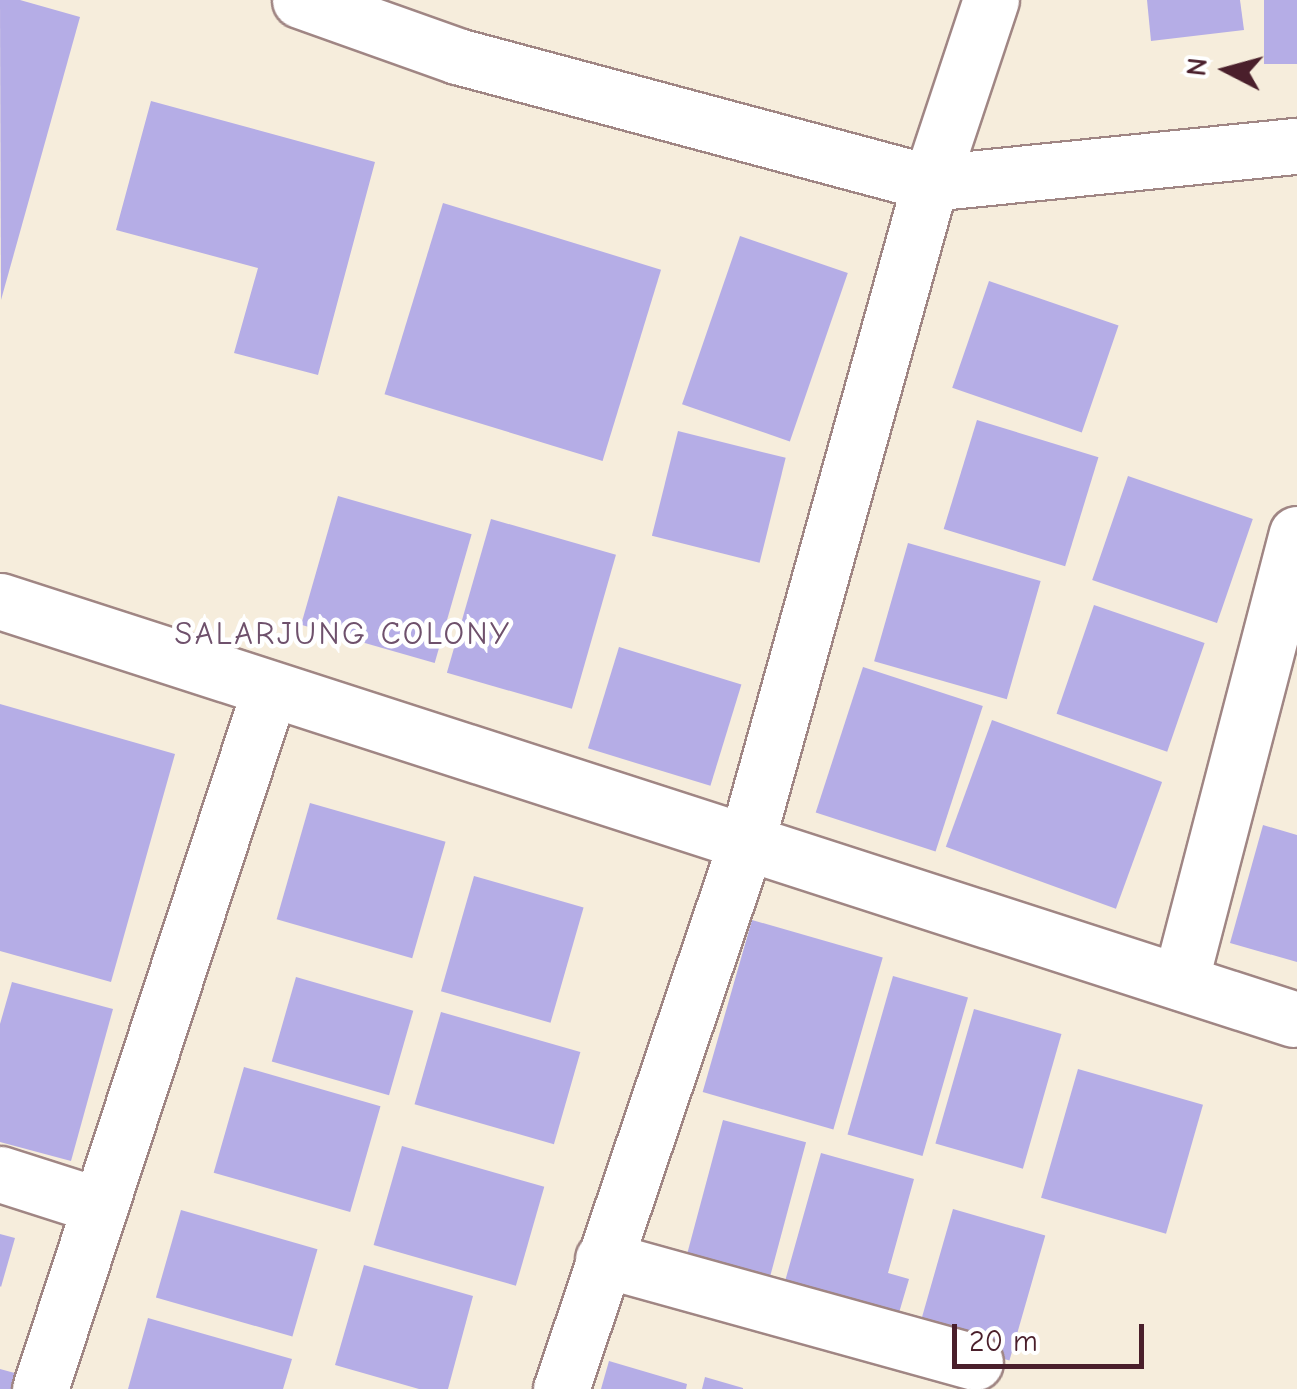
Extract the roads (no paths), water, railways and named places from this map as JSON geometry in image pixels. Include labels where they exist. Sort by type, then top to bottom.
[{"type":"street","points":[[300,0],[456,56],[930,183],[1297,146]]},
{"type":"street","points":[[561,1389],[746,843],[930,183],[991,0]]},
{"type":"street","points":[[1180,982],[1297,534]]},
{"type":"street","points":[[0,601],[1293,1019]]},
{"type":"street","points":[[40,1389],[270,689]]},
{"type":"street","points":[[0,1174],[100,1206]]},
{"type":"street","points":[[603,1260],[975,1362]]},
{"type":"district","name":"SALARJUNG COLONY","points":[[343,634]]}]
